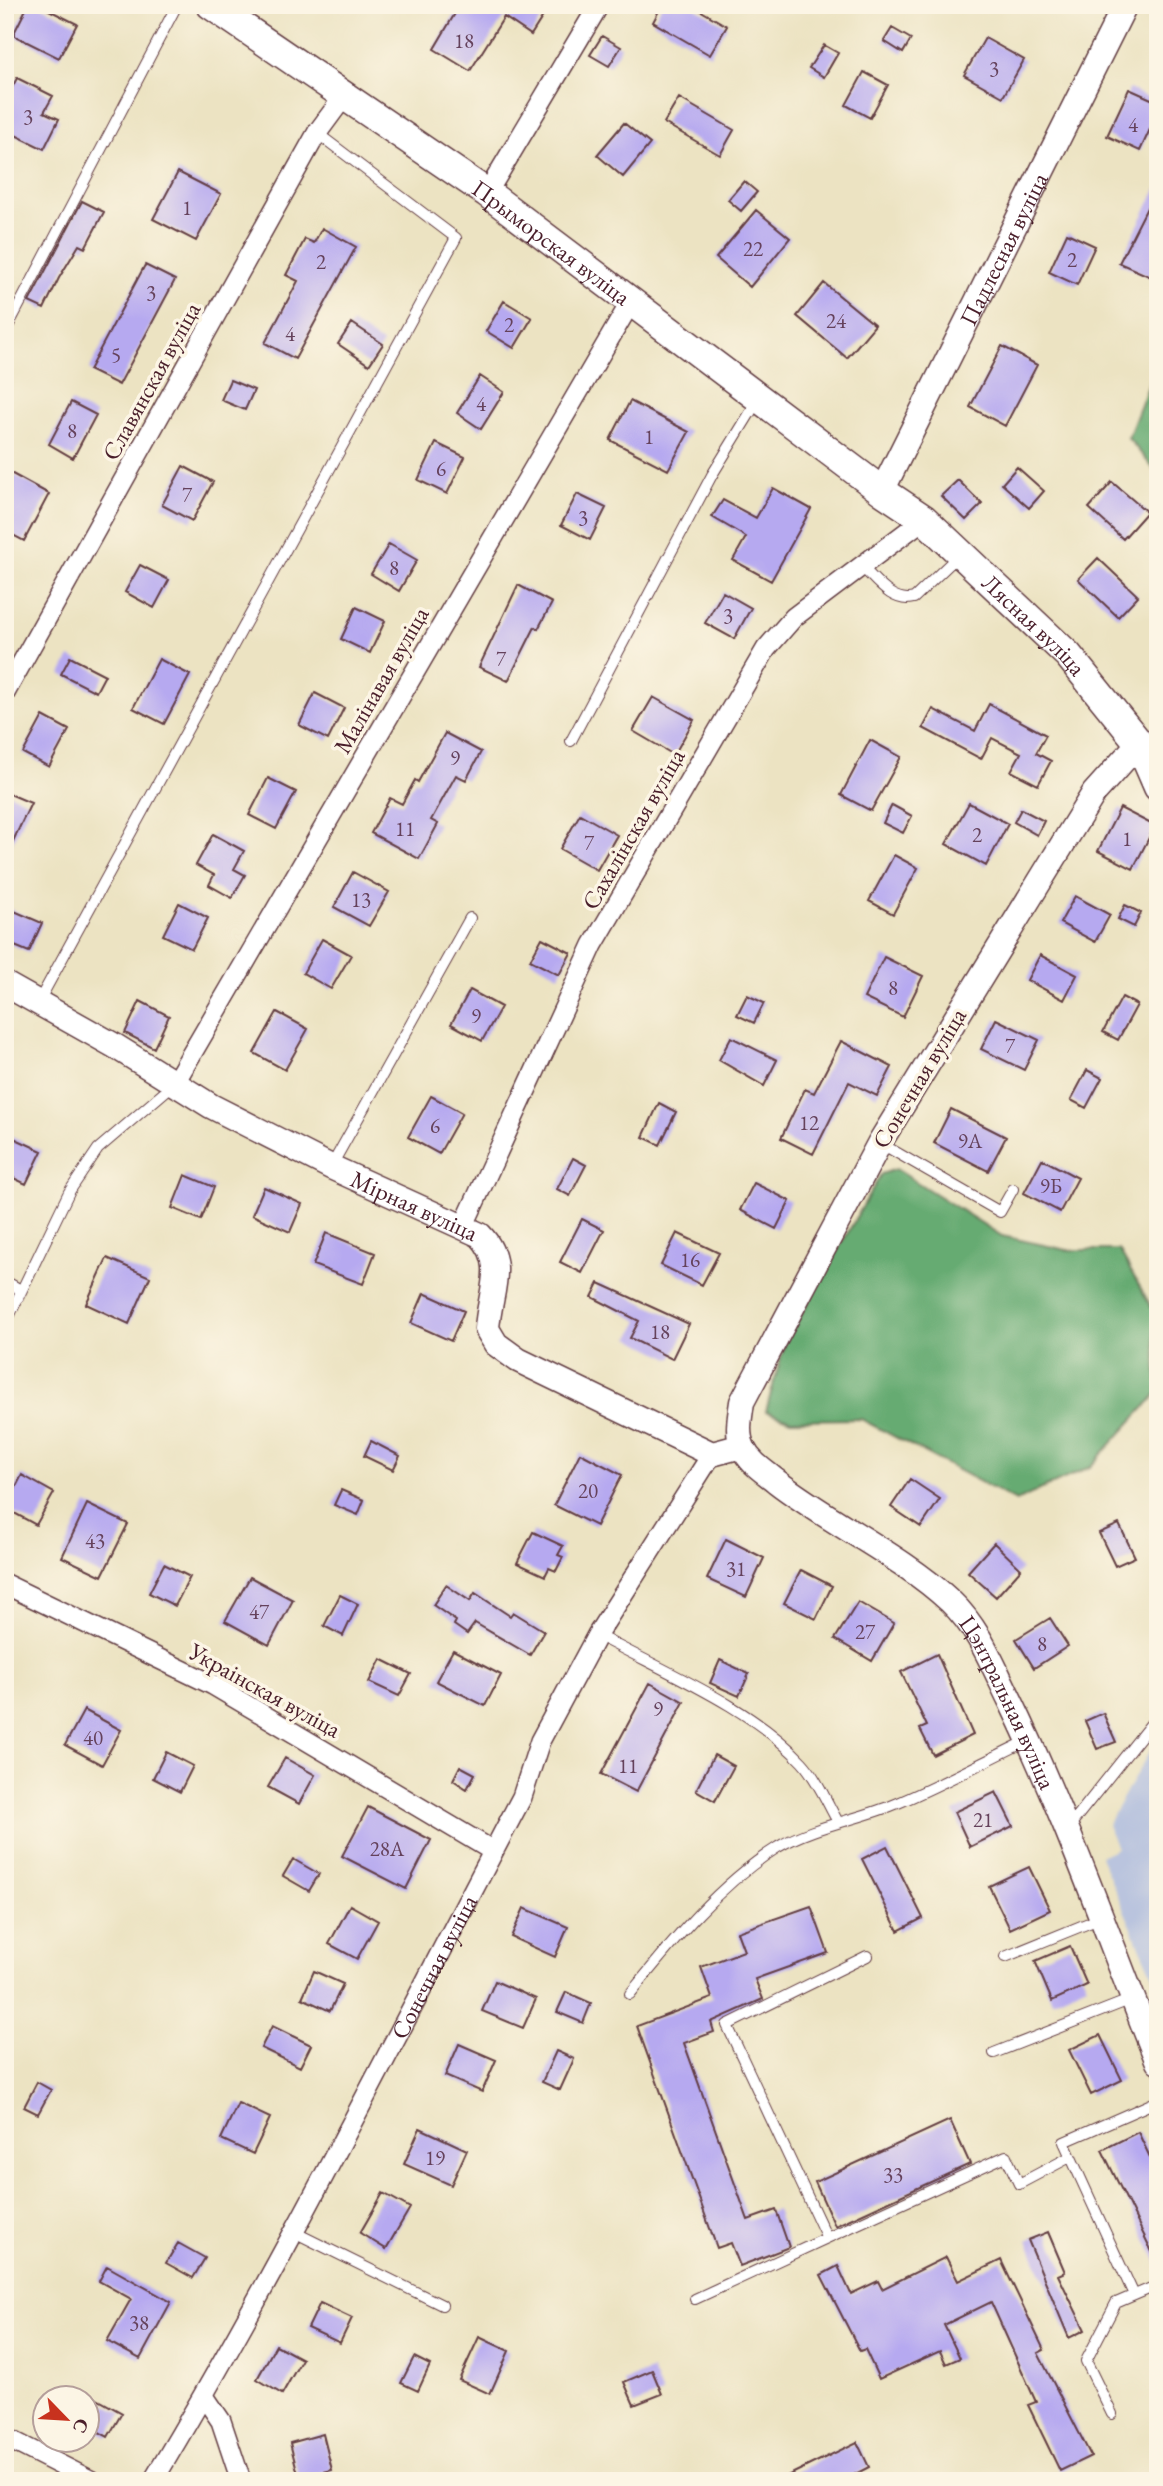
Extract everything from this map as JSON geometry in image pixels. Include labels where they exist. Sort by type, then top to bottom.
[{"type":"main road","name":"Прыморская вуліца","points":[[211,5],[487,193],[760,396],[882,491]]},
{"type":"main road","name":"Лясная вуліца","points":[[882,491],[924,519],[1068,656],[1139,743],[1158,787]]},
{"type":"street","points":[[487,193],[599,5]]},
{"type":"street","name":"Падлесная вуліца","points":[[882,491],[1125,5]]},
{"type":"street","name":"Славянская вуліца","points":[[5,693],[317,133],[345,95]]},
{"type":"street","name":"Малінавая вуліца","points":[[174,1084],[632,300]]},
{"type":"street","name":"Сахалінская вуліца","points":[[464,1226],[593,945],[766,649],[794,617],[924,519]]},
{"type":"street","name":"Сонечная вуліца","points":[[741,1440],[742,1402],[880,1142],[1094,793],[1139,743]]},
{"type":"street","name":"Мірная вуліца","points":[[5,984],[39,1001],[222,1112],[331,1167],[480,1235],[492,1247],[497,1266],[487,1329],[496,1344],[519,1360],[712,1454]]},
{"type":"street","points":[[712,1454],[741,1440]]},
{"type":"street","name":"Цэнтральная вуліца","points":[[741,1440],[751,1462],[795,1496],[892,1559],[950,1601],[976,1633],[1029,1740],[1067,1829],[1158,2062]]},
{"type":"street","name":"Сонечная вуліца","points":[[153,2481],[204,2396],[293,2232],[522,1797],[540,1741],[597,1635],[712,1454]]},
{"type":"street","name":"Украінская вуліца","points":[[5,1584],[213,1685],[493,1851]]},
{"type":"street","points":[[204,2396],[221,2421],[241,2481]]},
{"type":"street","points":[[5,2437],[92,2481]]},
{"type":"lane","points":[[5,332],[177,5]]},
{"type":"lane","points":[[39,1001],[456,238],[317,133]]},
{"type":"lane","points":[[571,741],[712,475],[760,396]]},
{"type":"lane","points":[[860,565],[895,598],[905,600],[914,598],[959,554]]},
{"type":"lane","points":[[331,1167],[470,918]]},
{"type":"lane","points":[[5,1325],[45,1247],[69,1192],[98,1149],[174,1084]]},
{"type":"lane","points":[[880,1142],[1000,1212],[1013,1189]]},
{"type":"lane","points":[[5,1281],[21,1290]]},
{"type":"lane","points":[[597,1635],[710,1695],[765,1730],[803,1763],[838,1822]]},
{"type":"lane","points":[[1067,1829],[1158,1715]]},
{"type":"lane","points":[[630,1994],[671,1943],[722,1890],[779,1847],[838,1822],[897,1804],[1029,1740]]},
{"type":"lane","points":[[1005,1957],[1101,1918]]},
{"type":"lane","points":[[827,2238],[726,2025],[867,1956]]},
{"type":"lane","points":[[994,2053],[1132,1999]]},
{"type":"lane","points":[[1134,2295],[1063,2142],[1158,2101]]},
{"type":"lane","points":[[695,2299],[1006,2156],[1019,2183],[1070,2157]]},
{"type":"lane","points":[[293,2232],[442,2305]]},
{"type":"lane","points":[[1112,2413],[1086,2361],[1116,2303],[1158,2286]]},
{"type":"shaded area","points":[[1158,1737],[1158,1987],[1100,1856],[1117,1848],[1107,1825]]},
{"type":"green space","points":[[1158,361],[1158,474],[1128,438]]},
{"type":"green space","points":[[896,1169],[1002,1236],[1067,1250],[1119,1250],[1153,1310],[1158,1393],[1090,1467],[1016,1501],[861,1419],[791,1420],[766,1411],[785,1343],[881,1174]]},
{"type":"building","points":[[28,5],[39,5],[77,24],[59,58],[13,35]]},
{"type":"building","points":[[460,5],[550,5],[531,35],[504,17],[470,71],[434,49]]},
{"type":"building","points":[[662,5],[691,5],[727,26],[710,55],[653,22]]},
{"type":"building","points":[[892,28],[911,39],[903,53],[884,41]]},
{"type":"building","points":[[602,36],[621,47],[609,66],[590,55]]},
{"type":"building","points":[[985,38],[1024,60],[1003,97],[964,75]]},
{"type":"building","points":[[824,45],[838,53],[824,77],[809,68]]},
{"type":"building","points":[[864,72],[888,85],[870,118],[846,105]]},
{"type":"building","points":[[17,78],[53,96],[44,112],[59,119],[44,149],[5,130],[5,101]]},
{"type":"building","points":[[1129,89],[1158,102],[1158,112],[1140,151],[1107,136]]},
{"type":"building","points":[[679,98],[734,130],[720,155],[664,123]]},
{"type":"building","points":[[624,123],[650,144],[623,177],[597,155]]},
{"type":"building","points":[[178,172],[221,194],[196,241],[153,219]]},
{"type":"building","points":[[744,181],[757,192],[741,211],[728,200]]},
{"type":"building","points":[[1158,186],[1158,280],[1119,263]]},
{"type":"building","points":[[82,201],[104,212],[85,248],[79,245],[44,309],[29,302]]},
{"type":"building","points":[[756,210],[790,238],[750,287],[716,258]]},
{"type":"building","points":[[322,228],[356,247],[295,359],[265,343],[298,281],[286,275],[305,239],[314,243]]},
{"type":"building","points":[[1067,233],[1095,246],[1077,285],[1049,272]]},
{"type":"building","points":[[145,265],[175,280],[119,385],[89,370]]},
{"type":"building","points":[[824,283],[875,325],[847,358],[797,316]]},
{"type":"building","points":[[504,301],[532,318],[514,348],[486,331]]},
{"type":"building","points":[[352,323],[383,344],[369,365],[338,344]]},
{"type":"building","points":[[1002,346],[1037,365],[1005,426],[970,407]]},
{"type":"building","points":[[480,376],[504,392],[481,429],[457,413]]},
{"type":"building","points":[[230,380],[254,390],[245,410],[221,400]]},
{"type":"building","points":[[630,401],[689,432],[668,470],[610,440]]},
{"type":"building","points":[[71,402],[96,415],[73,458],[49,444]]},
{"type":"building","points":[[436,443],[465,457],[447,494],[418,480]]},
{"type":"building","points":[[183,466],[213,482],[192,521],[162,505]]},
{"type":"building","points":[[1017,467],[1044,491],[1029,508],[1002,484]]},
{"type":"building","points":[[5,470],[49,494],[24,541],[5,531]]},
{"type":"building","points":[[958,480],[982,504],[966,520],[941,496]]},
{"type":"building","points":[[1112,482],[1147,512],[1123,539],[1089,508]]},
{"type":"building","points":[[773,488],[811,509],[771,581],[733,560],[746,537],[712,517],[723,500],[756,518]]},
{"type":"building","points":[[577,494],[606,508],[590,540],[561,525]]},
{"type":"building","points":[[389,544],[417,560],[399,591],[371,574]]},
{"type":"building","points":[[1098,558],[1138,596],[1118,617],[1078,579]]},
{"type":"building","points":[[140,565],[169,580],[154,608],[125,592]]},
{"type":"building","points":[[518,585],[552,603],[538,629],[535,627],[508,681],[479,667]]},
{"type":"building","points":[[723,592],[751,608],[734,639],[705,623]]},
{"type":"building","points":[[356,607],[385,621],[370,653],[341,639]]},
{"type":"building","points":[[70,657],[105,675],[96,692],[61,674]]},
{"type":"building","points":[[159,659],[190,675],[164,724],[133,708]]},
{"type":"building","points":[[315,693],[344,708],[328,740],[299,725]]},
{"type":"building","points":[[653,697],[694,720],[674,755],[633,731]]},
{"type":"building","points":[[989,704],[1046,735],[1036,753],[1051,761],[1038,785],[1011,771],[1021,753],[992,738],[981,759],[923,728],[933,709],[975,731]]},
{"type":"building","points":[[43,716],[69,730],[49,767],[23,753]]},
{"type":"building","points":[[445,733],[481,752],[466,780],[456,775],[431,820],[438,824],[419,859],[371,833],[390,798],[402,804],[415,780],[418,782]]},
{"type":"building","points":[[870,740],[901,757],[871,811],[841,795]]},
{"type":"building","points":[[268,778],[296,792],[276,829],[249,815]]},
{"type":"building","points":[[5,792],[31,803],[5,858]]},
{"type":"building","points":[[969,803],[1008,824],[986,866],[946,844]]},
{"type":"building","points":[[892,805],[912,816],[903,833],[883,823]]},
{"type":"building","points":[[1120,808],[1155,826],[1133,869],[1098,851]]},
{"type":"building","points":[[1021,809],[1044,821],[1037,835],[1014,822]]},
{"type":"building","points":[[580,814],[617,835],[597,870],[560,849]]},
{"type":"building","points":[[213,834],[244,851],[234,869],[245,875],[232,898],[209,885],[214,875],[196,865]]},
{"type":"building","points":[[894,855],[918,868],[893,914],[869,901]]},
{"type":"building","points":[[353,872],[389,892],[369,926],[334,907]]},
{"type":"building","points":[[1075,896],[1110,915],[1095,942],[1060,923]]},
{"type":"building","points":[[179,903],[208,918],[192,949],[163,935]]},
{"type":"building","points":[[1125,905],[1141,913],[1134,927],[1118,919]]},
{"type":"building","points":[[5,907],[42,923],[29,952],[5,942]]},
{"type":"building","points":[[542,938],[571,953],[559,975],[530,960]]},
{"type":"building","points":[[322,939],[351,955],[331,989],[303,973]]},
{"type":"building","points":[[1040,955],[1077,975],[1064,1000],[1027,980]]},
{"type":"building","points":[[884,957],[923,976],[903,1017],[864,998]]},
{"type":"building","points":[[470,990],[501,1007],[482,1041],[451,1024]]},
{"type":"building","points":[[747,995],[764,1003],[754,1023],[737,1015]]},
{"type":"building","points":[[1122,997],[1137,1005],[1118,1040],[1103,1032]]},
{"type":"building","points":[[140,1001],[169,1016],[154,1048],[125,1033]]},
{"type":"building","points":[[277,1012],[308,1029],[285,1070],[254,1053]]},
{"type":"building","points":[[996,1019],[1039,1040],[1024,1070],[981,1049]]},
{"type":"building","points":[[731,1037],[777,1060],[764,1086],[719,1060]]},
{"type":"building","points":[[841,1041],[892,1067],[877,1096],[849,1082],[813,1154],[781,1138],[805,1089],[814,1093]]},
{"type":"building","points":[[1087,1070],[1102,1078],[1086,1108],[1071,1100]]},
{"type":"building","points":[[431,1096],[462,1113],[439,1154],[408,1137]]},
{"type":"building","points":[[659,1103],[676,1112],[660,1145],[643,1137]]},
{"type":"building","points":[[951,1109],[1006,1137],[988,1171],[934,1143]]},
{"type":"building","points":[[5,1134],[42,1151],[26,1184],[5,1174]]},
{"type":"building","points":[[573,1158],[586,1165],[570,1196],[557,1189]]},
{"type":"building","points":[[1042,1159],[1078,1178],[1060,1212],[1024,1193]]},
{"type":"building","points":[[185,1175],[214,1187],[201,1220],[172,1208]]},
{"type":"building","points":[[754,1183],[790,1201],[776,1229],[740,1210]]},
{"type":"building","points":[[264,1187],[302,1204],[290,1232],[252,1215]]},
{"type":"building","points":[[582,1219],[604,1230],[582,1273],[560,1262]]},
{"type":"building","points":[[326,1233],[375,1253],[363,1284],[313,1265]]},
{"type":"building","points":[[677,1233],[719,1253],[702,1285],[661,1265]]},
{"type":"building","points":[[107,1258],[150,1277],[129,1324],[86,1304]]},
{"type":"building","points":[[599,1283],[689,1324],[672,1359],[630,1338],[639,1321],[592,1297]]},
{"type":"building","points":[[424,1293],[464,1311],[451,1341],[411,1323]]},
{"type":"building","points":[[371,1441],[400,1456],[393,1470],[364,1456]]},
{"type":"building","points":[[580,1453],[622,1475],[596,1526],[554,1505]]},
{"type":"building","points":[[22,1475],[54,1493],[36,1525],[5,1508]]},
{"type":"building","points":[[910,1479],[940,1499],[921,1527],[891,1507]]},
{"type":"building","points":[[341,1490],[364,1500],[358,1515],[334,1505]]},
{"type":"building","points":[[87,1504],[128,1524],[102,1576],[62,1557]]},
{"type":"building","points":[[1119,1524],[1135,1557],[1115,1566],[1099,1533]]},
{"type":"building","points":[[533,1532],[563,1546],[558,1555],[563,1557],[556,1571],[549,1568],[545,1576],[517,1563]]},
{"type":"building","points":[[726,1539],[764,1558],[746,1597],[707,1579]]},
{"type":"building","points":[[994,1543],[1021,1569],[996,1597],[968,1572]]},
{"type":"building","points":[[164,1564],[190,1577],[175,1606],[149,1593]]},
{"type":"building","points":[[801,1570],[832,1586],[816,1619],[784,1603]]},
{"type":"building","points":[[250,1577],[293,1600],[269,1645],[225,1621]]},
{"type":"building","points":[[446,1585],[470,1601],[475,1593],[510,1616],[513,1612],[544,1631],[530,1655],[475,1623],[467,1634],[454,1625],[456,1621],[433,1605]]},
{"type":"building","points":[[340,1595],[358,1604],[343,1636],[324,1626]]},
{"type":"building","points":[[858,1602],[894,1623],[872,1661],[835,1639]]},
{"type":"building","points":[[1050,1618],[1068,1646],[1034,1668],[1016,1639]]},
{"type":"building","points":[[453,1650],[501,1675],[485,1706],[436,1681]]},
{"type":"building","points":[[937,1654],[973,1735],[933,1755],[920,1729],[927,1726],[901,1672]]},
{"type":"building","points":[[381,1659],[411,1674],[399,1696],[369,1682]]},
{"type":"building","points":[[720,1660],[749,1674],[739,1696],[710,1683]]},
{"type":"building","points":[[650,1683],[684,1702],[636,1792],[601,1774]]},
{"type":"building","points":[[84,1710],[121,1730],[102,1765],[65,1745]]},
{"type":"building","points":[[1103,1713],[1116,1742],[1097,1749],[1085,1721]]},
{"type":"building","points":[[166,1752],[193,1766],[180,1792],[153,1778]]},
{"type":"building","points":[[714,1755],[734,1766],[715,1801],[696,1790]]},
{"type":"building","points":[[285,1758],[315,1775],[299,1804],[268,1787]]},
{"type":"building","points":[[460,1766],[475,1774],[467,1789],[453,1780]]},
{"type":"building","points":[[996,1792],[1013,1826],[970,1847],[954,1812]]},
{"type":"building","points":[[368,1807],[431,1840],[406,1889],[342,1856]]},
{"type":"building","points":[[887,1846],[923,1918],[898,1931],[862,1859]]},
{"type":"building","points":[[293,1859],[319,1874],[309,1891],[283,1876]]},
{"type":"building","points":[[1029,1867],[1050,1910],[1010,1929],[989,1886]]},
{"type":"building","points":[[350,1905],[378,1921],[357,1959],[329,1944]]},
{"type":"building","points":[[811,1906],[828,1953],[755,1979],[763,1999],[711,2022],[714,2032],[684,2043],[748,2220],[776,2210],[789,2247],[740,2266],[731,2243],[717,2248],[637,2026],[712,1998],[701,1967],[744,1951],[737,1932]]},
{"type":"building","points":[[524,1908],[568,1927],[555,1957],[511,1937]]},
{"type":"building","points":[[1070,1946],[1087,1985],[1052,2001],[1035,1961]]},
{"type":"building","points":[[314,1971],[343,1984],[330,2011],[302,1998]]},
{"type":"building","points":[[495,1981],[536,1999],[523,2028],[482,2011]]},
{"type":"building","points":[[566,1992],[591,2003],[583,2023],[557,2012]]},
{"type":"building","points":[[272,2026],[311,2045],[300,2067],[261,2048]]},
{"type":"building","points":[[1100,2035],[1122,2080],[1091,2095],[1069,2050]]},
{"type":"building","points":[[459,2044],[496,2060],[482,2092],[445,2076]]},
{"type":"building","points":[[556,2051],[574,2059],[560,2090],[542,2082]]},
{"type":"building","points":[[37,2082],[51,2090],[38,2114],[24,2107]]},
{"type":"building","points":[[238,2103],[270,2118],[253,2154],[221,2139]]},
{"type":"building","points":[[950,2120],[970,2164],[835,2226],[815,2182]]},
{"type":"building","points":[[420,2128],[467,2150],[451,2185],[404,2164]]},
{"type":"building","points":[[1138,2132],[1158,2174],[1158,2264],[1102,2150]]},
{"type":"building","points":[[383,2193],[410,2208],[386,2249],[360,2233]]},
{"type":"building","points":[[1048,2232],[1065,2272],[1058,2275],[1085,2330],[1069,2338],[1028,2240]]},
{"type":"building","points":[[178,2243],[205,2258],[193,2278],[166,2263]]},
{"type":"building","points":[[946,2257],[958,2281],[1001,2260],[1044,2350],[1038,2353],[1091,2456],[1060,2471],[1028,2405],[1036,2402],[991,2302],[944,2325],[960,2358],[946,2364],[940,2351],[879,2379],[865,2349],[860,2351],[821,2275],[838,2266],[851,2294],[878,2281],[882,2289]]},
{"type":"building","points":[[107,2266],[171,2302],[140,2359],[107,2341],[131,2299],[99,2281]]},
{"type":"building","points":[[320,2303],[352,2318],[340,2343],[308,2328]]},
{"type":"building","points":[[479,2337],[509,2351],[490,2394],[459,2380]]},
{"type":"building","points":[[276,2345],[302,2359],[282,2394],[257,2379]]},
{"type":"building","points":[[414,2357],[430,2365],[418,2391],[401,2383]]},
{"type":"building","points":[[652,2370],[662,2394],[634,2405],[624,2382]]},
{"type":"building","points":[[102,2402],[122,2413],[108,2437],[102,2434]]},
{"type":"building","points":[[323,2434],[332,2470],[299,2478],[290,2443]]},
{"type":"building","points":[[857,2442],[869,2467],[842,2481],[777,2481]]}]
